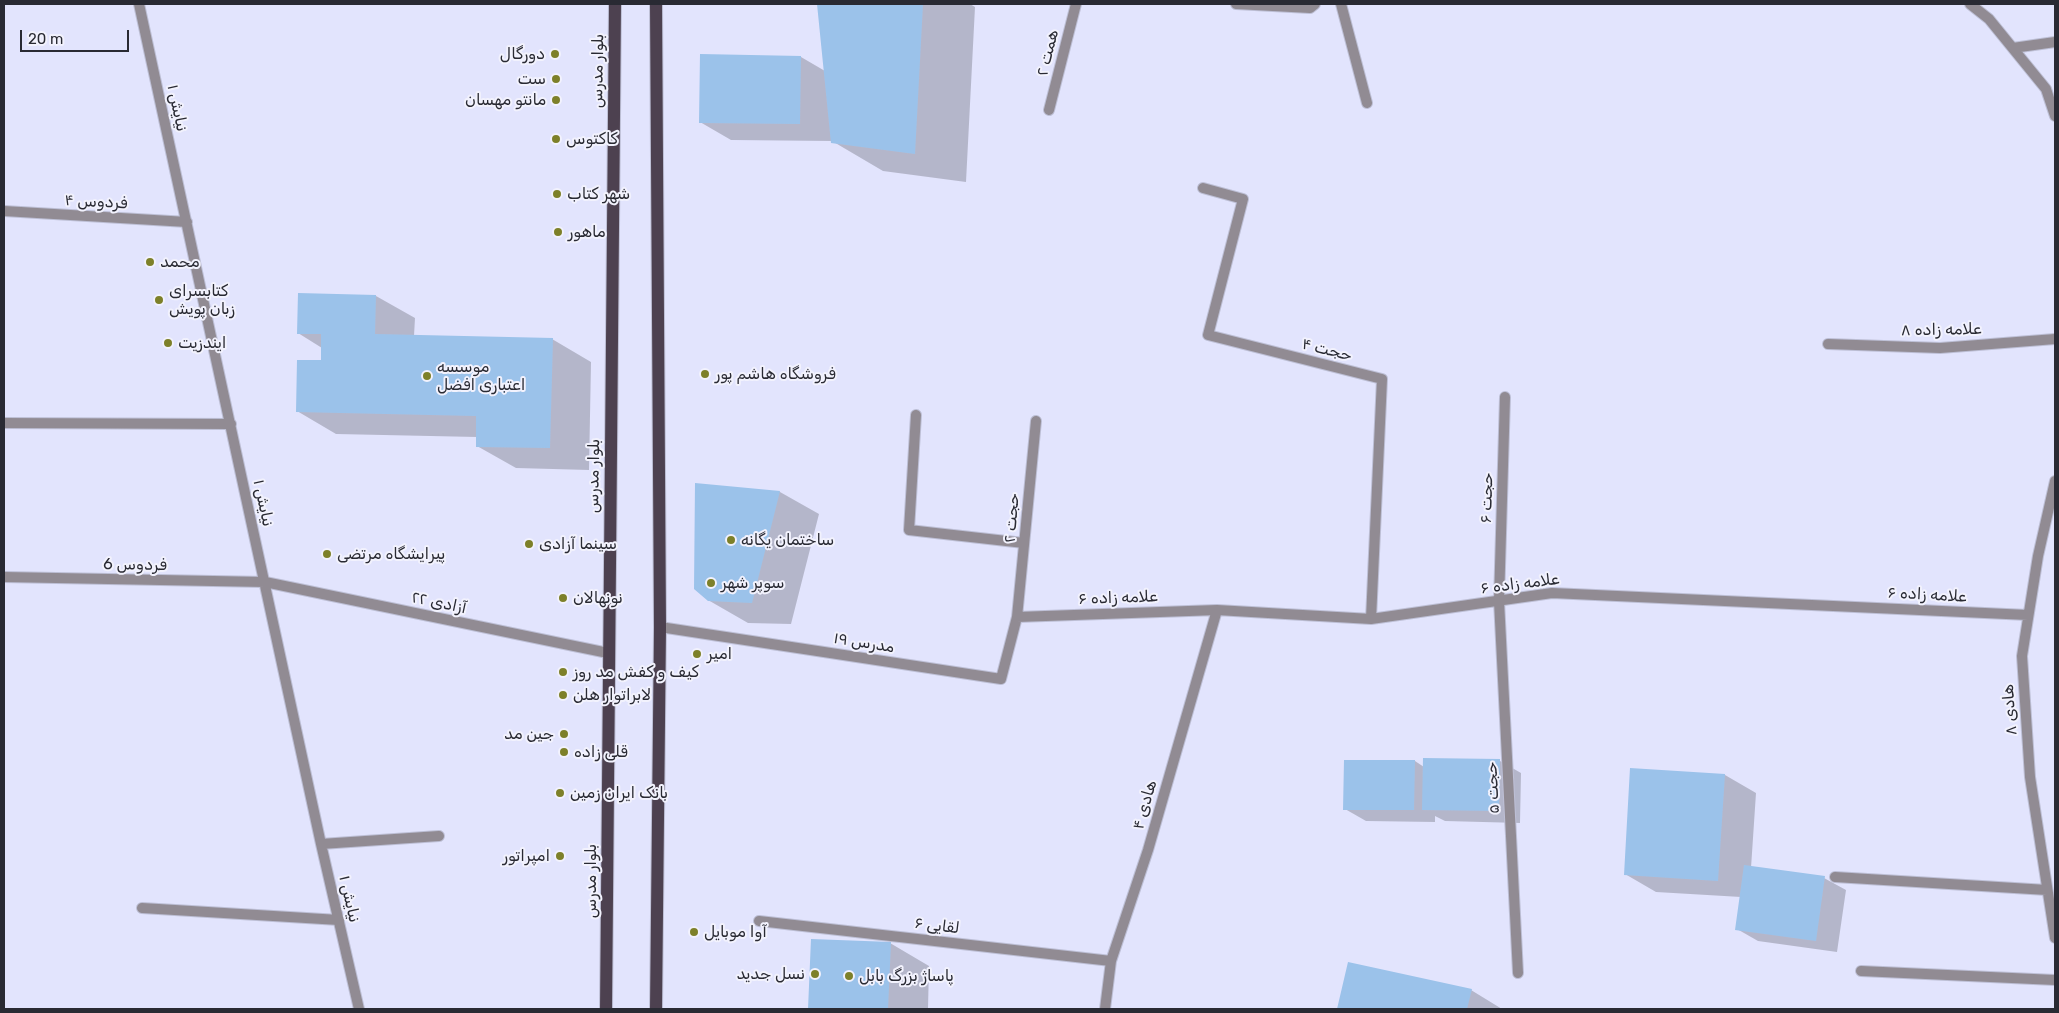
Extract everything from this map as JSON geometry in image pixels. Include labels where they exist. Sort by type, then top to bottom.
[{"type":"main road","name":"بلوار مدرس","points":[[606,1009],[615,4]]},
{"type":"main road","points":[[656,4],[660,627],[656,1009]]},
{"type":"street","name":"نیایش ۱","points":[[139,4],[321,844],[359,1009]]},
{"type":"street","name":"همت ۲","points":[[1049,110],[1076,4]]},
{"type":"street","points":[[1236,4],[1310,8],[1314,4]]},
{"type":"street","points":[[1341,4],[1367,103]]},
{"type":"street","points":[[1970,4],[1989,19],[2046,89],[2055,116]]},
{"type":"street","points":[[2012,48],[2055,42]]},
{"type":"street","name":"حجت ۴","points":[[1203,188],[1243,199],[1208,336],[1382,379],[1371,620]]},
{"type":"street","name":"فردوس ۴","points":[[4,212],[187,222]]},
{"type":"street","name":"علامه زاده ۸","points":[[1828,344],[1940,348],[2055,339]]},
{"type":"street","name":"حجت ۶","points":[[1499,600],[1505,397]]},
{"type":"street","points":[[916,415],[909,530],[1024,543]]},
{"type":"street","name":"حجت ۲","points":[[1017,617],[1036,421]]},
{"type":"street","points":[[4,423],[231,424]]},
{"type":"street","name":"هادی ۸","points":[[2055,481],[2038,556],[2022,656],[2030,776],[2055,938]]},
{"type":"street","name":"فردوس 6","points":[[4,577],[265,582]]},
{"type":"street","name":"آزادی ٢٢","points":[[265,582],[608,653]]},
{"type":"street","name":"علامه زاده ۶","points":[[1017,617],[1217,610],[1371,620],[1552,593],[2028,615]]},
{"type":"street","name":"حجت ۵","points":[[1499,600],[1518,973]]},
{"type":"street","name":"هادی ۴","points":[[1106,1009],[1111,961],[1148,850],[1217,610]]},
{"type":"street","name":"مدرس ۱۹","points":[[660,627],[1000,679],[1017,617]]},
{"type":"street","points":[[321,844],[440,836]]},
{"type":"street","points":[[1835,877],[2047,890]]},
{"type":"street","points":[[142,908],[339,920]]},
{"type":"street","name":"لقایی ۶","points":[[759,921],[1111,961]]},
{"type":"street","points":[[1861,971],[2055,980]]},
{"type":"building","points":[[817,4],[923,4],[915,154],[831,143]]},
{"type":"building","points":[[700,54],[801,56],[800,124],[699,123]]},
{"type":"building","points":[[298,293],[376,295],[375,334],[553,338],[550,448],[476,447],[476,416],[296,412],[297,360],[321,360],[321,334],[297,334]]},
{"type":"building","name":"ساختمان یگانه","points":[[695,483],[780,491],[752,603],[708,601],[694,589]]},
{"type":"building","points":[[1423,758],[1500,759],[1499,811],[1422,810]]},
{"type":"building","points":[[1344,760],[1415,760],[1414,810],[1343,810]]},
{"type":"building","points":[[1630,768],[1725,774],[1718,881],[1624,875]]},
{"type":"building","points":[[1744,865],[1825,876],[1816,941],[1735,930]]},
{"type":"building","name":"پاساژ بزرگ بابل","points":[[811,939],[891,942],[888,1009],[808,1009]]},
{"type":"building","points":[[1348,962],[1472,989],[1467,1009],[1337,1009]]},
{"type":"place","name":"دورگال","points":[[555,54]]},
{"type":"place","name":"ست","points":[[556,79]]},
{"type":"place","name":"مانتو مهسان","points":[[556,100]]},
{"type":"place","name":"کاکتوس","points":[[556,139]]},
{"type":"place","name":"شهر کتاب","points":[[557,194]]},
{"type":"place","name":"ماهور","points":[[558,232]]},
{"type":"place","name":"محمد","points":[[150,262]]},
{"type":"place","name":"کتابسرای زبان پویش","points":[[159,300]]},
{"type":"place","name":"ایندزیت","points":[[168,343]]},
{"type":"place","name":"فروشگاه هاشم پور","points":[[705,374]]},
{"type":"place","name":"موسسه اعتباری افضل","points":[[427,376]]},
{"type":"place","name":"ساختمان یگانه","points":[[731,540]]},
{"type":"place","name":"سینما آزادی","points":[[529,544]]},
{"type":"place","name":"پیرایشگاه مرتضی","points":[[327,554]]},
{"type":"place","name":"سوپر شهر","points":[[711,583]]},
{"type":"place","name":"نونهالان","points":[[563,598]]},
{"type":"place","name":"امیر","points":[[697,654]]},
{"type":"place","name":"کیف و کفش مد روز","points":[[563,672]]},
{"type":"place","name":"لابراتوار هلن","points":[[563,695]]},
{"type":"place","name":"جین مد","points":[[564,734]]},
{"type":"place","name":"قلی زاده","points":[[564,752]]},
{"type":"place","name":"بانک ایران زمین","points":[[560,793]]},
{"type":"place","name":"امپراتور","points":[[560,856]]},
{"type":"place","name":"آوا موبایل","points":[[694,932]]},
{"type":"place","name":"نسل جدید","points":[[815,974]]},
{"type":"place","name":"پاساژ بزرگ بابل","points":[[849,976]]}]
